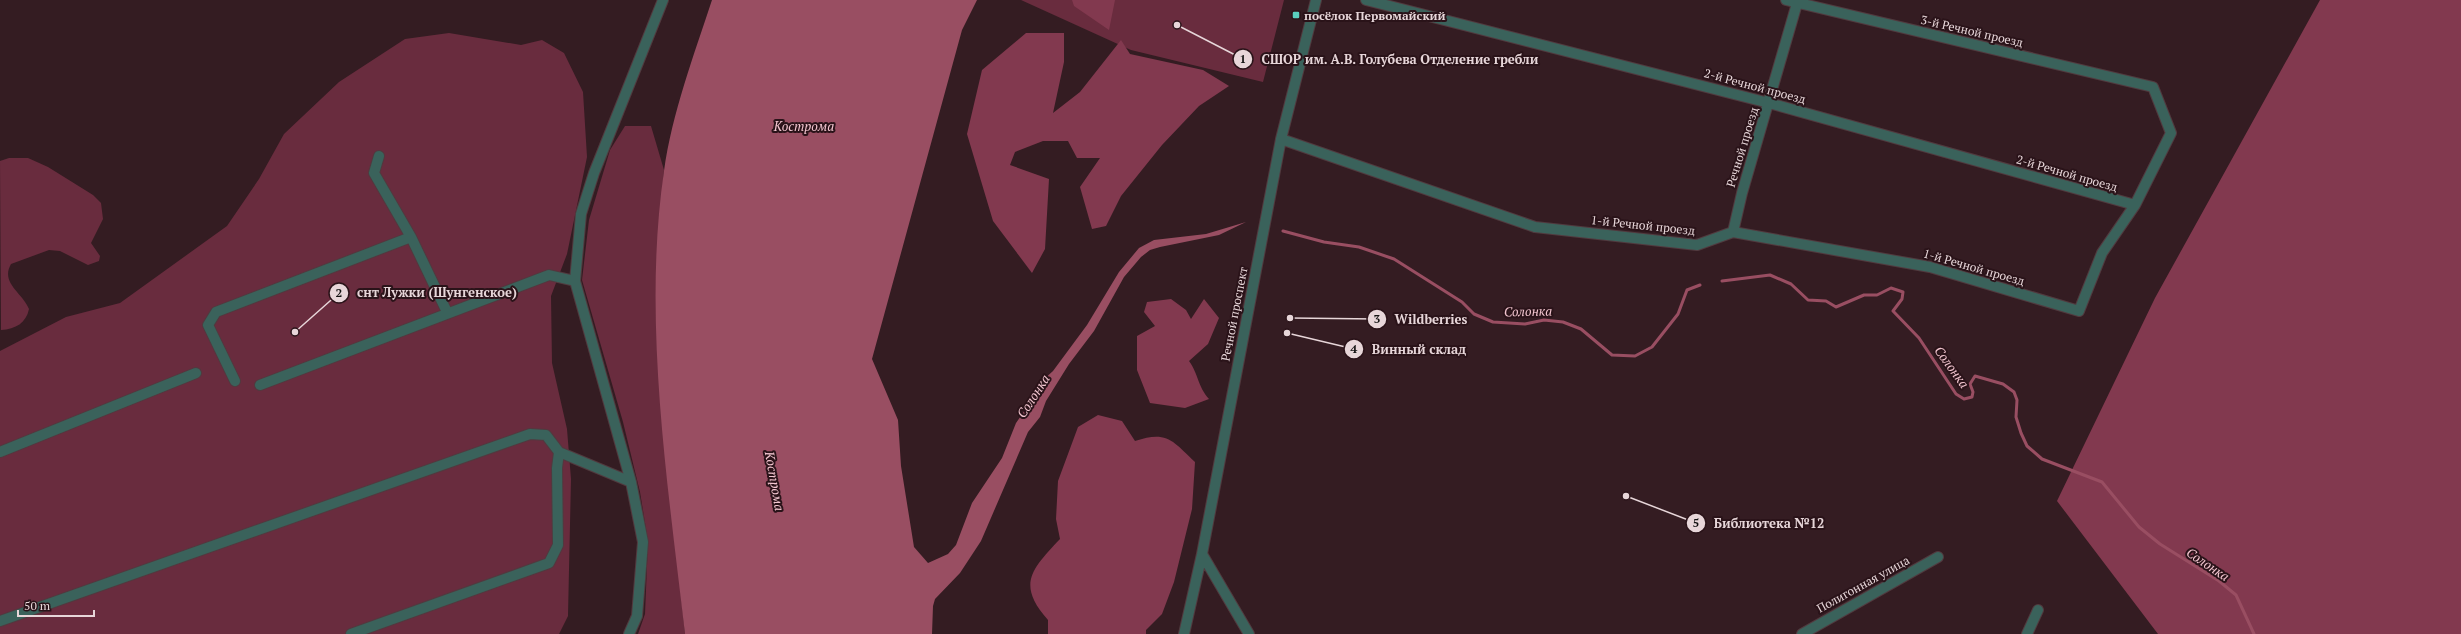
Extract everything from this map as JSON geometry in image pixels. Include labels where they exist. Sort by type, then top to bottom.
[{"type":"street","points":[[629,634],[637,616],[643,542],[631,482],[575,281],[581,214],[592,179],[663,0]]},
{"type":"street","name":"Речной проспект","points":[[1184,634],[1202,554],[1281,139],[1316,0]]},
{"type":"street","name":"2-й Речной проезд","points":[[1366,0],[1769,103],[2135,205]]},
{"type":"street","name":"3-й Речной проезд","points":[[1786,0],[1797,1],[2153,87],[2170,133],[2135,205]]},
{"type":"street","name":"Речной проезд","points":[[1733,232],[1742,192],[1769,103],[1797,1]]},
{"type":"street","name":"1-й Речной проезд","points":[[1281,139],[1534,227],[1697,245],[1733,232],[1930,267],[2079,311],[2102,253],[2135,205]]},
{"type":"street","points":[[379,156],[374,173],[411,237],[447,312]]},
{"type":"street","points":[[235,381],[208,325],[216,312],[411,237]]},
{"type":"street","points":[[260,385],[447,312],[549,275],[575,281]]},
{"type":"street","points":[[0,452],[196,373]]},
{"type":"street","points":[[0,622],[530,434],[546,435],[559,452],[631,482]]},
{"type":"street","points":[[351,634],[549,563],[558,545],[557,468],[559,452]]},
{"type":"street","points":[[1202,554],[1249,634]]},
{"type":"street","name":"Полигонная улица","points":[[1802,634],[1938,557]]},
{"type":"street","points":[[2027,634],[2038,610]]},
{"type":"shaded area","points":[[1021,0],[1284,0],[1263,82],[1131,50]]},
{"type":"shaded area","points":[[1072,0],[1115,0],[1109,30],[1074,6]]},
{"type":"shaded area","points":[[2320,0],[2461,0],[2461,634],[2158,634],[2057,501],[2155,298]]},
{"type":"shaded area","points":[[449,33],[521,45],[542,40],[564,53],[583,92],[587,157],[567,254],[551,296],[552,363],[567,429],[571,479],[568,616],[559,634],[0,634],[0,351],[66,317],[120,303],[227,226],[259,179],[284,134],[339,82],[405,39]]},
{"type":"shaded area","points":[[1026,33],[1064,33],[1064,62],[1053,113],[1080,92],[1121,40],[1130,54],[1203,70],[1229,86],[1199,106],[1162,145],[1121,196],[1106,226],[1092,229],[1080,187],[1100,158],[1077,158],[1068,141],[1043,141],[1015,152],[1010,165],[1049,179],[1045,249],[1032,273],[993,221],[967,134],[982,70]]},
{"type":"shaded area","points":[[625,126],[651,126],[664,170],[658,245],[660,391],[685,634],[638,634],[645,614],[648,541],[640,492],[623,422],[582,280],[589,220],[610,150]]},
{"type":"shaded area","points":[[9,158],[28,158],[48,167],[93,195],[101,203],[103,219],[91,243],[100,256],[99,261],[88,265],[60,251],[49,250],[11,264],[8,271],[10,282],[29,309],[23,322],[16,327],[1,330],[0,161]]},
{"type":"shaded area","points":[[1171,299],[1186,310],[1191,319],[1204,299],[1219,318],[1208,344],[1189,361],[1195,371],[1202,389],[1209,399],[1185,408],[1150,403],[1137,370],[1137,336],[1155,326],[1144,312],[1147,302]]},
{"type":"shaded area","points":[[1098,415],[1122,421],[1135,441],[1155,437],[1162,437],[1169,440],[1181,448],[1195,462],[1192,509],[1174,582],[1162,614],[1146,630],[1146,634],[1048,634],[1048,620],[1032,596],[1030,586],[1032,577],[1035,568],[1060,539],[1056,519],[1058,481],[1078,427]]},
{"type":"water","name":"Кострома","points":[[712,0],[977,0],[962,30],[872,359],[898,420],[901,466],[914,547],[928,563],[948,554],[956,545],[972,503],[1002,458],[1016,423],[1032,400],[1042,381],[1053,371],[1087,325],[1119,272],[1139,248],[1154,240],[1206,234],[1246,222],[1219,235],[1150,250],[1141,257],[1124,277],[1094,331],[1069,364],[1046,401],[1040,417],[1028,432],[981,541],[960,573],[935,599],[933,606],[932,634],[685,634],[665,461],[656,344],[658,228],[664,171],[672,128],[684,84]]},
{"type":"waterway","name":"Солонка","points":[[1283,231],[1324,242],[1359,247],[1394,259],[1462,302],[1474,314],[1493,322],[1525,324],[1544,320],[1563,322],[1581,329],[1612,355],[1635,356],[1652,347],[1678,314],[1687,290],[1700,285]]},
{"type":"waterway","name":"Солонка","points":[[1722,281],[1770,275],[1791,284],[1808,300],[1826,301],[1836,307],[1864,295],[1877,295],[1891,288],[1903,292],[1902,299],[1893,311],[1919,338],[1956,394],[1964,399],[1972,397],[1973,392],[1970,384],[1975,376],[2003,384],[2014,392],[2017,400],[2016,417],[2027,446],[2042,459],[2102,482],[2139,527],[2160,544],[2219,581],[2236,595],[2254,634]]},
{"type":"place","name":"посёлок Первомайский","points":[[1296,15]]},
{"type":"place","name":"СШОР им. А.В. Голубева Отделение гребли","points":[[1177,25]]},
{"type":"place","name":"Wildberries","points":[[1290,318]]},
{"type":"place","name":"снт Лужки (Шунгенское)","points":[[295,332]]},
{"type":"place","name":"Винный склад","points":[[1287,333]]},
{"type":"place","name":"Библиотека №12","points":[[1626,496]]}]
